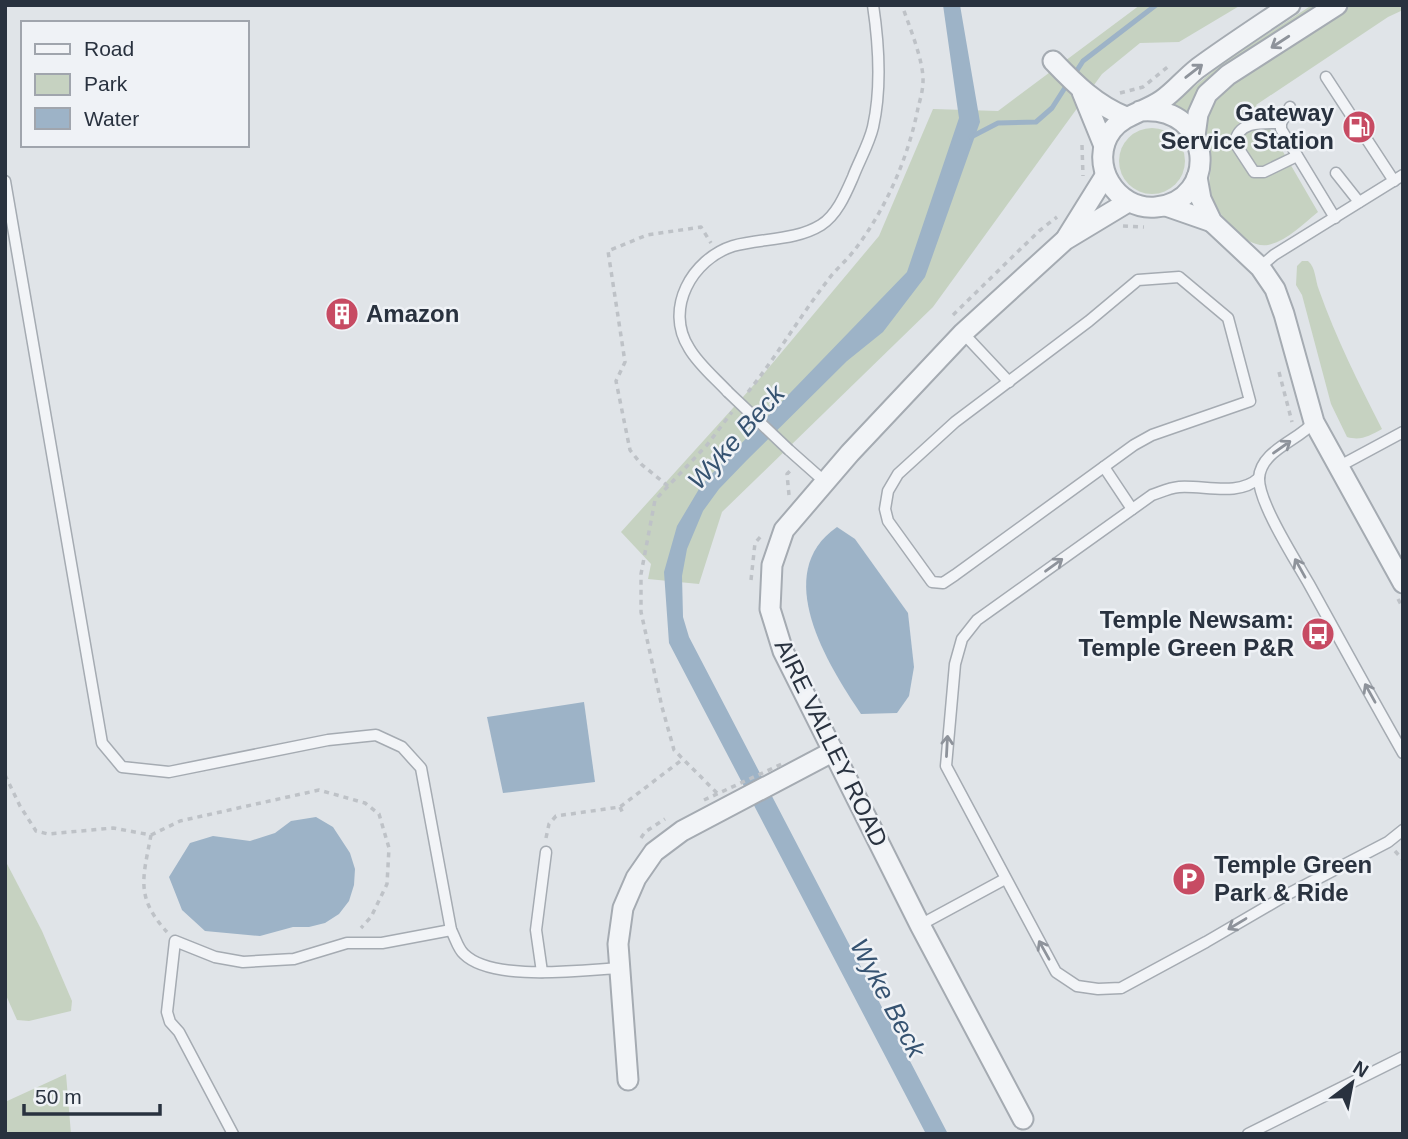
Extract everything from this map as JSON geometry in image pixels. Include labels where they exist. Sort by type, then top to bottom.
[{"type":"street","points":[[1197,177],[1190,190],[1167,206],[1140,207],[1118,195],[1105,176],[1102,161],[1104,146],[1110,132],[1133,114],[1161,101],[1197,69],[1290,5]]},
{"type":"street","points":[[1337,5],[1228,75],[1207,94],[1198,114],[1195,136],[1200,156],[1197,177],[1201,199],[1212,222],[1260,267],[1275,289],[1314,422],[1403,583]]},
{"type":"street","points":[[1053,61],[1080,89],[1102,106],[1133,114],[1165,112],[1187,126],[1195,136]]},
{"type":"street","points":[[1080,89],[1104,146]]},
{"type":"street","name":"AIRE VALLEY ROAD","points":[[1065,240],[1105,176]]},
{"type":"street","name":"AIRE VALLEY ROAD","points":[[1023,1119],[920,925],[783,651],[770,609],[772,565],[784,530],[824,481],[963,333],[1065,240],[1128,202]]},
{"type":"street","points":[[1167,206],[1212,222]]},
{"type":"street","points":[[628,1080],[618,944],[623,908],[636,878],[654,852],[708,807],[788,768],[834,751]]},
{"type":"lane","points":[[824,481],[728,392],[688,348],[681,330],[680,309],[683,292],[693,274],[710,257],[733,247],[793,236],[822,224],[844,199],[873,129],[879,75],[879,40],[873,5]]},
{"type":"lane","points":[[1260,267],[1274,255],[1398,178],[1326,78]]},
{"type":"lane","points":[[1290,107],[1281,123],[1281,129],[1335,218]]},
{"type":"lane","points":[[1281,123],[1254,123],[1241,129],[1235,142],[1254,172],[1264,172],[1297,156]]},
{"type":"lane","points":[[1336,173],[1359,202]]},
{"type":"lane","points":[[5,181],[102,743],[122,766],[169,772],[328,740],[376,735],[402,747],[421,768],[451,930],[463,954],[486,966],[522,974],[620,968]]},
{"type":"lane","points":[[1179,276],[1228,318],[1250,401],[1152,435],[1104,467],[943,583],[932,582],[888,521],[885,509],[888,491],[898,474],[955,422],[1089,321],[1138,280],[1179,276]]},
{"type":"lane","points":[[963,333],[1009,382]]},
{"type":"lane","points":[[1314,422],[1307,430],[1275,451],[1253,484],[1238,488],[1180,487],[1152,495],[977,620],[962,639],[955,664],[946,766],[1056,972],[1077,986],[1098,989],[1121,988],[1290,893],[1388,842],[1403,830]]},
{"type":"lane","points":[[1338,467],[1403,432]]},
{"type":"lane","points":[[1104,467],[1132,509]]},
{"type":"lane","points":[[1259,478],[1261,492],[1284,539],[1403,753]]},
{"type":"lane","points":[[542,972],[536,930],[546,852]]},
{"type":"lane","points":[[920,925],[1005,879]]},
{"type":"lane","points":[[233,1134],[179,1032],[170,1022],[167,1012],[175,941],[215,957],[243,962],[294,959],[347,943],[382,943],[451,930]]},
{"type":"lane","points":[[1248,1134],[1403,1057]]},
{"type":"path","points":[[1115,93],[1143,87],[1178,59]]},
{"type":"path","points":[[668,486],[641,464],[630,450],[617,381],[625,362],[608,251],[647,234],[701,227],[718,253]]},
{"type":"path","points":[[546,852],[549,824],[556,816],[620,807],[684,760]]},
{"type":"path","points":[[708,807],[788,768]]},
{"type":"path","points":[[5,775],[36,831],[48,834],[113,828],[150,835],[180,821],[319,790],[365,803],[379,814],[389,848],[387,884],[371,918],[347,943]]},
{"type":"path","points":[[620,807],[624,816]]},
{"type":"path","points":[[150,835],[144,894],[152,915],[175,941]]},
{"type":"green space","points":[[1140,5],[1241,5],[1179,42],[1140,43],[1102,74],[933,307],[722,512],[699,584],[648,579],[651,564],[621,532],[761,377],[879,236],[933,109],[998,111]]},
{"type":"green space","points":[[1312,5],[1321,5],[1191,114],[1173,104],[1224,62]]},
{"type":"green space","points":[[1352,5],[1403,5],[1403,10],[1388,17],[1256,105],[1318,212],[1275,243],[1259,245],[1249,241],[1231,227],[1212,198],[1211,157],[1206,125],[1208,110],[1226,87]]},
{"type":"green space","points":[[1145,128],[1159,128],[1171,133],[1180,142],[1185,161],[1183,174],[1176,185],[1159,194],[1145,194],[1133,189],[1124,180],[1119,168],[1119,154],[1124,142],[1133,133]]},
{"type":"green space","points":[[1302,261],[1308,261],[1313,267],[1333,326],[1382,429],[1369,436],[1347,437],[1331,404],[1302,295],[1296,285],[1297,266]]},
{"type":"green space","points":[[5,860],[42,931],[72,1001],[71,1011],[29,1021],[17,1020],[5,993]]},
{"type":"green space","points":[[66,1074],[71,1134],[5,1134],[5,1102]]},
{"type":"water","points":[[943,5],[960,5],[980,122],[925,277],[883,332],[847,361],[719,489],[703,511],[687,549],[682,576],[683,617],[689,637],[948,1134],[926,1134],[669,643],[664,572],[677,526],[702,484],[907,272],[959,118]]},
{"type":"water","points":[[837,527],[855,539],[908,613],[914,667],[909,696],[897,713],[861,714],[834,671],[812,619],[806,593],[808,569],[817,546]]},
{"type":"water","points":[[584,702],[595,782],[503,793],[487,717]]},
{"type":"water","points":[[316,817],[333,827],[350,853],[355,869],[349,901],[339,914],[325,923],[293,927],[260,936],[205,931],[182,910],[169,877],[190,843],[213,836],[250,841],[275,833],[291,821]]},
{"type":"waterway","points":[[1074,75],[1083,61],[1156,5]]},
{"type":"waterway","points":[[971,137],[998,123],[1036,122],[1052,108],[1068,83]]},
{"type":"place","name":"Gateway Service Station","points":[[1359,127]]},
{"type":"place","name":"Amazon","points":[[342,314]]},
{"type":"place","name":"Temple Newsam: Temple Green P&R","points":[[1318,634]]},
{"type":"place","name":"Temple Green Park & Ride","points":[[1189,879]]},
{"type":"water label","name":"Wyke Beck","points":[[736,437]]},
{"type":"water label","name":"Wyke Beck","points":[[888,998]]}]
